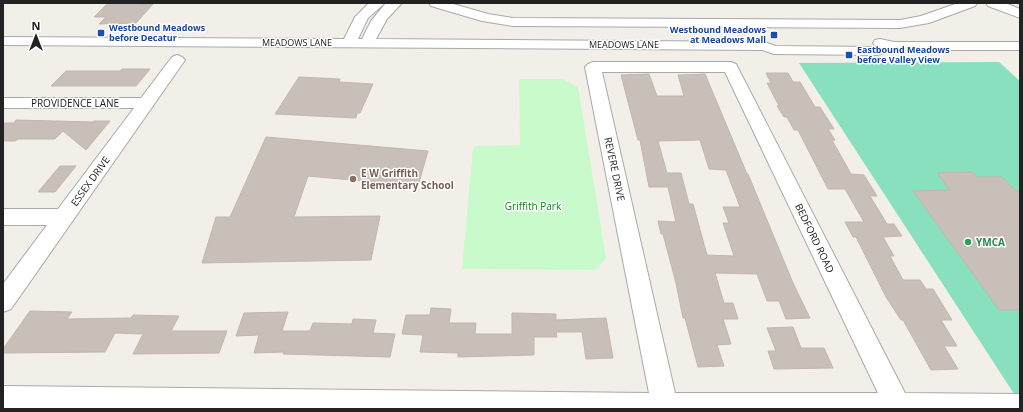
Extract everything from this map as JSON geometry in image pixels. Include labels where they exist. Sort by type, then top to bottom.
[{"type":"street","points":[[349,43],[363,16],[369,9],[378,3]]},
{"type":"street","points":[[367,43],[381,15],[395,3]]},
{"type":"street","points":[[436,3],[488,18],[513,22],[900,24],[924,20],[970,3]]},
{"type":"street","points":[[993,3],[1020,14]]},
{"type":"street","points":[[1013,3],[1020,6]]},
{"type":"street","name":"MEADOWS LANE","points":[[3,41],[764,46],[774,50],[877,50],[894,46],[1020,46]]},
{"type":"street","name":"MEADOWS LANE","points":[[253,42],[293,49],[417,49],[484,44]]},
{"type":"street","name":"ESSEX DRIVE","points":[[3,302],[177,60]]},
{"type":"street","name":"REVERE DRIVE","points":[[665,406],[593,67],[731,68]]},
{"type":"street","name":"BEDFORD ROAD","points":[[731,68],[899,407]]},
{"type":"street","name":"PROVIDENCE LANE","points":[[3,103],[146,103]]},
{"type":"street","points":[[3,217],[64,217]]},
{"type":"street","points":[[3,399],[665,406],[1020,407]]},
{"type":"green space","name":"YMCA","points":[[999,62],[1020,81],[1020,403],[799,63]]},
{"type":"green space","name":"Griffith Park","points":[[519,79],[563,79],[578,87],[606,258],[596,270],[462,269],[473,148],[476,146],[520,145]]},
{"type":"building","points":[[108,3],[153,4],[136,23],[99,24],[106,17],[94,17]]},
{"type":"building","points":[[122,69],[150,69],[136,86],[51,86],[66,71],[120,71]]},
{"type":"building","points":[[766,73],[788,73],[793,82],[800,82],[815,107],[820,107],[834,129],[828,129],[835,140],[832,140],[851,174],[864,175],[877,196],[870,196],[887,224],[894,224],[902,236],[883,237],[894,256],[890,256],[903,280],[920,280],[926,289],[933,289],[952,320],[941,320],[957,346],[944,346],[958,369],[931,370],[903,320],[901,320],[886,297],[856,237],[853,237],[845,222],[864,222],[845,189],[828,189],[798,130],[794,130],[787,117],[784,117],[777,106],[779,106],[767,83],[771,83]]},
{"type":"building","points":[[649,74],[657,96],[684,96],[678,75],[705,74],[793,283],[810,318],[786,319],[779,301],[767,301],[757,274],[715,273],[724,303],[733,303],[738,319],[723,319],[731,344],[717,345],[724,366],[698,367],[685,318],[683,318],[676,283],[658,221],[676,222],[668,187],[649,187],[640,140],[638,140],[621,75]],"holes":[[[700,140],[709,169],[726,170],[740,207],[723,207],[729,223],[723,223],[734,256],[707,255],[693,204],[689,204],[681,173],[667,173],[658,141]]]},
{"type":"building","points":[[299,77],[340,79],[339,82],[373,84],[360,113],[357,113],[356,118],[275,114]]},
{"type":"building","points":[[16,120],[110,121],[86,150],[63,131],[55,139],[18,139],[15,141],[3,141],[3,123],[14,123]]},
{"type":"building","points":[[266,137],[428,151],[418,186],[308,176],[294,217],[380,216],[371,260],[202,263],[216,217],[230,217]]},
{"type":"building","points":[[60,166],[76,166],[55,192],[38,192]]},
{"type":"building","name":"YMCA","points":[[973,172],[977,177],[1002,177],[1016,191],[1020,191],[1020,310],[999,310],[913,191],[950,190],[937,173]]},
{"type":"building","points":[[431,308],[451,309],[449,323],[476,323],[475,334],[512,334],[512,313],[556,314],[556,320],[606,318],[613,358],[586,359],[582,332],[556,332],[557,337],[534,337],[534,355],[458,357],[458,353],[420,352],[423,335],[402,334],[406,315],[430,315]]},
{"type":"building","points":[[30,311],[72,312],[67,319],[131,318],[133,315],[179,316],[171,331],[227,331],[219,353],[133,354],[143,334],[115,333],[105,352],[3,353],[3,349]]},
{"type":"building","points":[[288,312],[282,331],[310,331],[313,323],[352,324],[353,319],[376,320],[373,333],[395,334],[390,357],[283,354],[284,352],[254,353],[259,335],[236,336],[244,313]]},
{"type":"building","points":[[793,327],[801,348],[824,348],[833,368],[774,369],[768,351],[776,351],[767,328]]},
{"type":"place","name":"Westbound Meadows before Decatur","points":[[101,33]]},
{"type":"place","name":"Westbound Meadows at Meadows Mall","points":[[774,35]]},
{"type":"place","name":"Eastbound Meadows before Valley View","points":[[849,55]]},
{"type":"place","name":"E W Griffith Elementary School","points":[[353,179]]},
{"type":"place","name":"YMCA","points":[[968,242]]}]
